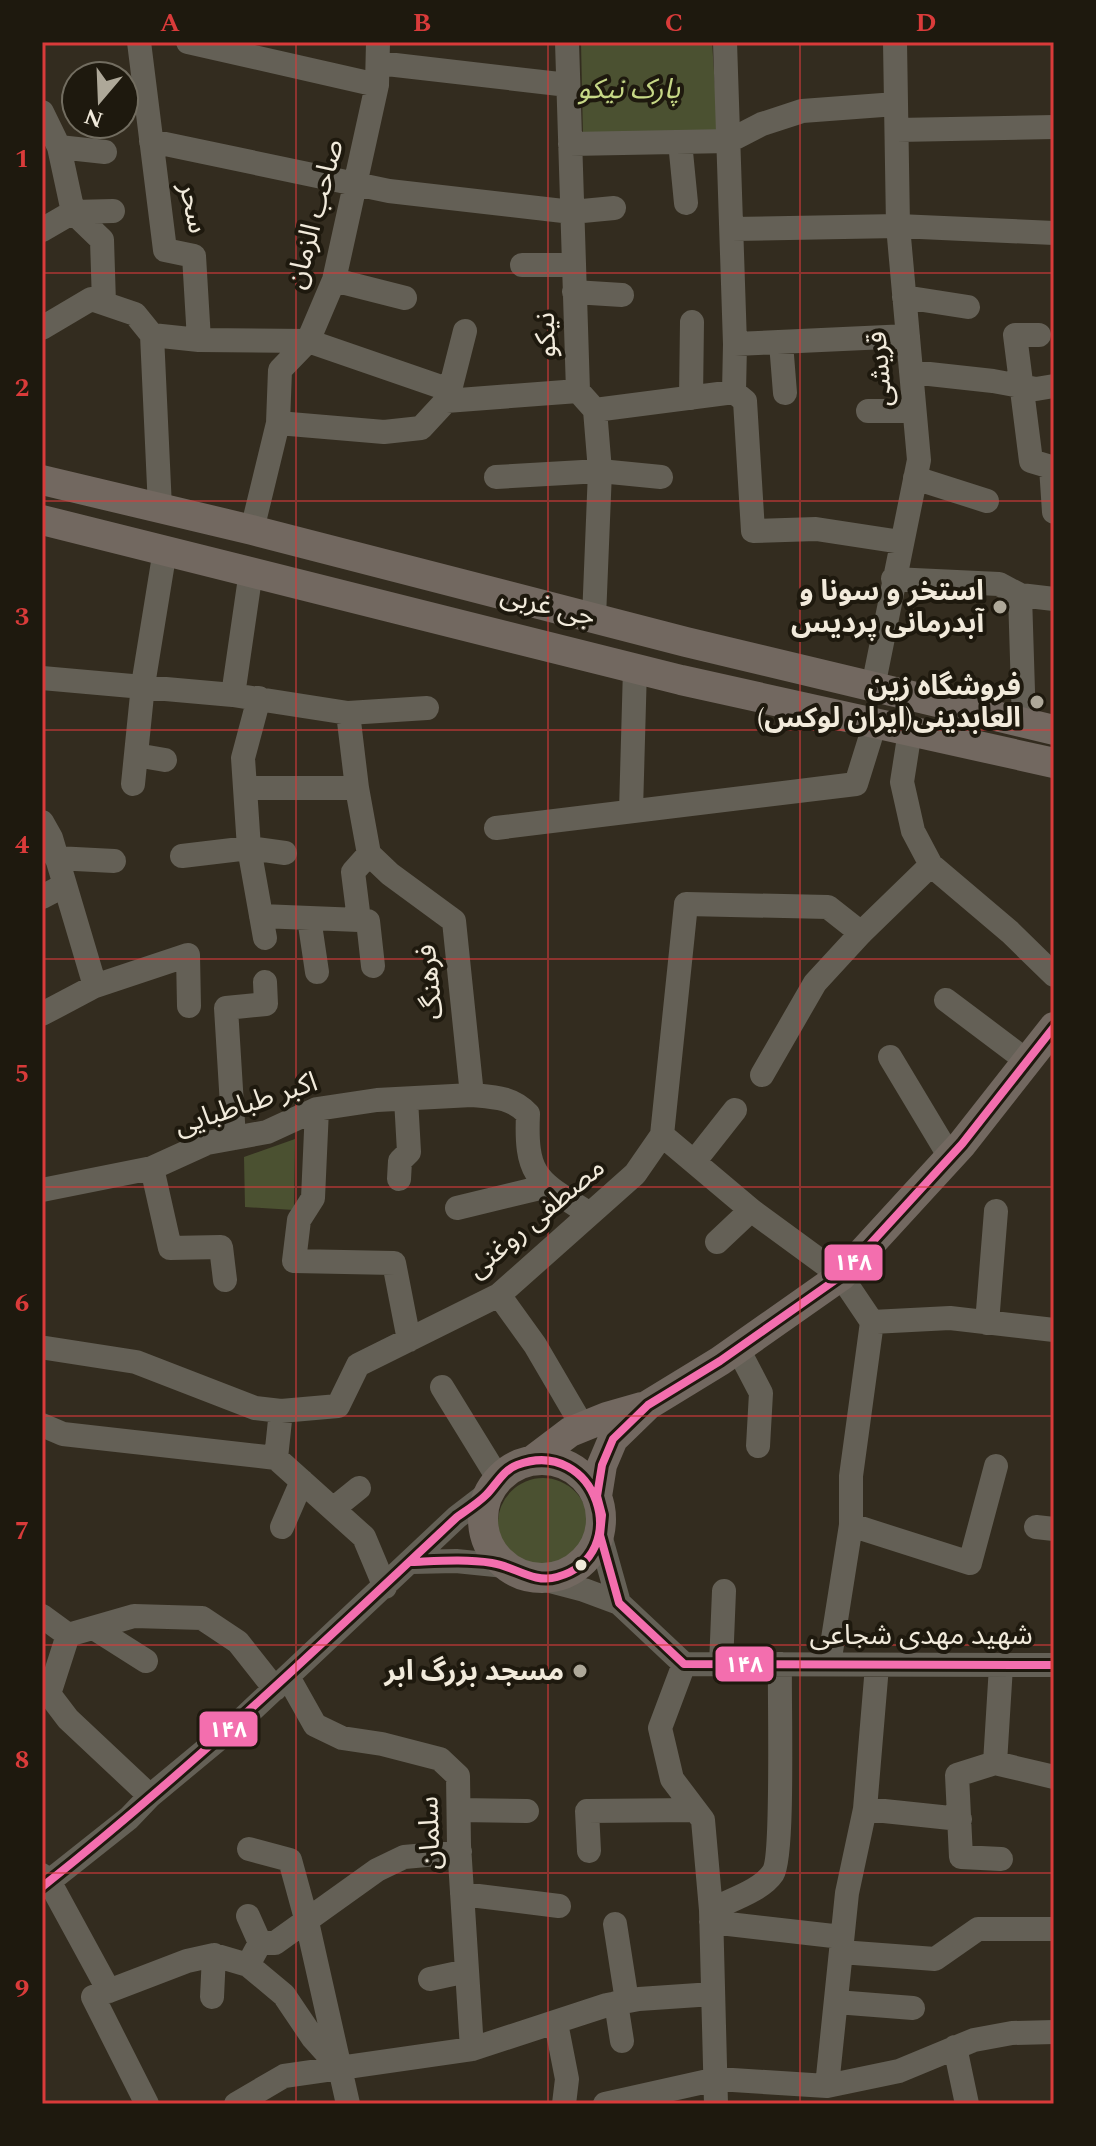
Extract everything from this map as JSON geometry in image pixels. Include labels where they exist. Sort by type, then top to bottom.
[{"type":"main road","name":"جی غربی","points":[[42,480],[1054,730]]},
{"type":"main road","name":"جی غربی","points":[[42,520],[635,668],[1054,763]]},
{"type":"main road","points":[[597,1496],[602,1465],[613,1439],[648,1405],[738,1349],[841,1276],[950,1157],[1054,1027]]},
{"type":"main road","points":[[533,1460],[570,1432],[648,1405]]},
{"type":"main road","points":[[533,1460],[553,1460],[571,1467],[587,1479],[597,1496],[602,1515],[600,1535],[592,1552],[578,1567],[561,1576],[542,1579],[522,1575],[505,1566],[492,1551],[484,1533],[482,1513],[493,1486],[514,1466],[533,1460]]},
{"type":"street","name":"سحر","points":[[139,42],[165,250],[194,256],[199,340]]},
{"type":"street","points":[[188,42],[568,85]]},
{"type":"street","name":"نیکو","points":[[567,42],[578,391],[595,410]]},
{"type":"street","points":[[725,42],[734,392]]},
{"type":"street","name":"قریشی","points":[[873,687],[919,460],[898,226],[895,42]]},
{"type":"street","name":"صاحب الزمان","points":[[252,530],[278,423],[280,370],[308,341],[334,280],[356,185],[378,63]]},
{"type":"street","points":[[570,144],[729,141],[762,124],[802,111],[896,104]]},
{"type":"street","points":[[42,112],[59,147],[73,212],[102,240],[104,303]]},
{"type":"street","points":[[897,130],[1054,127]]},
{"type":"street","points":[[151,141],[356,185],[572,212],[614,208]]},
{"type":"street","points":[[680,142],[686,203]]},
{"type":"street","points":[[59,147],[105,152]]},
{"type":"street","points":[[42,230],[73,212],[113,211]]},
{"type":"street","points":[[732,229],[898,226],[1054,233]]},
{"type":"street","points":[[522,265],[573,265]]},
{"type":"street","points":[[334,280],[405,298]]},
{"type":"street","points":[[574,292],[622,295]]},
{"type":"street","points":[[904,297],[968,307]]},
{"type":"street","points":[[42,328],[91,299],[135,314],[152,335],[160,508]]},
{"type":"street","points":[[691,398],[692,322]]},
{"type":"street","points":[[278,423],[384,432],[421,428],[448,396],[465,331]]},
{"type":"street","points":[[152,335],[199,340],[308,341],[448,396],[578,391]]},
{"type":"street","points":[[1039,335],[1015,335],[1031,461],[1051,467],[1054,512]]},
{"type":"street","points":[[735,344],[908,336]]},
{"type":"street","points":[[781,343],[785,393]]},
{"type":"street","points":[[911,372],[1036,389],[1054,386]]},
{"type":"street","points":[[594,618],[600,471],[595,410],[734,392],[745,401],[753,531],[816,529],[901,542]]},
{"type":"street","points":[[868,411],[914,411]]},
{"type":"street","points":[[496,477],[600,471],[661,477]]},
{"type":"street","points":[[915,478],[987,501]]},
{"type":"street","points":[[133,784],[143,685],[165,550]]},
{"type":"street","points":[[233,695],[251,571]]},
{"type":"street","points":[[893,579],[999,584],[1020,595],[1054,599]]},
{"type":"street","points":[[1020,595],[1024,723]]},
{"type":"street","points":[[631,811],[635,668]]},
{"type":"street","points":[[42,678],[233,695],[348,713],[427,708]]},
{"type":"street","points":[[259,698],[243,758],[249,848],[263,927],[309,918],[369,921]]},
{"type":"street","points":[[348,713],[369,854],[353,872],[369,921],[373,966]]},
{"type":"street","points":[[496,828],[856,784],[875,723]]},
{"type":"street","points":[[910,731],[902,782],[913,831],[931,865],[1010,932],[1054,975]]},
{"type":"street","points":[[136,755],[165,760]]},
{"type":"street","points":[[245,788],[357,788]]},
{"type":"street","points":[[42,822],[51,838],[95,986]]},
{"type":"street","points":[[182,856],[249,848],[285,853]]},
{"type":"street","name":"فرهنگ","points":[[369,854],[390,874],[454,921],[472,1095]]},
{"type":"street","points":[[56,858],[114,861]]},
{"type":"street","points":[[762,1075],[815,983],[931,865]]},
{"type":"street","points":[[42,897],[65,885]]},
{"type":"street","points":[[829,1664],[851,1525],[851,1476],[872,1322],[841,1276],[751,1210],[662,1135],[686,904],[828,907],[861,933]]},
{"type":"street","points":[[309,918],[317,972]]},
{"type":"street","points":[[42,1014],[95,986],[188,955],[189,1006]]},
{"type":"street","points":[[234,1138],[226,1008],[266,1004],[265,982]]},
{"type":"street","points":[[946,1000],[1027,1061]]},
{"type":"street","points":[[890,1057],[950,1157]]},
{"type":"street","points":[[472,1095],[518,1103],[528,1114],[526,1142],[529,1163],[548,1186],[590,1214]]},
{"type":"street","name":"اکبر طباطبایی","points":[[43,1187],[152,1168],[207,1143],[267,1132],[317,1109],[472,1095]]},
{"type":"street","points":[[399,1179],[400,1161],[409,1152],[406,1099]]},
{"type":"street","points":[[317,1109],[313,1198],[299,1220],[294,1261],[394,1263],[409,1340]]},
{"type":"street","points":[[694,1162],[735,1110]]},
{"type":"street","name":"مصطفی روغنی","points":[[43,1343],[136,1362],[255,1408],[281,1411],[338,1406],[358,1365],[499,1295],[635,1174],[662,1135]]},
{"type":"street","points":[[152,1168],[170,1248],[221,1247],[225,1280]]},
{"type":"street","points":[[457,1208],[548,1186]]},
{"type":"street","points":[[717,1242],[751,1210]]},
{"type":"street","points":[[987,1323],[996,1211]]},
{"type":"street","points":[[499,1295],[535,1345],[583,1427]]},
{"type":"street","points":[[872,1322],[950,1318],[1054,1330]]},
{"type":"street","points":[[738,1349],[761,1393],[758,1446]]},
{"type":"street","points":[[147,2104],[101,1994],[44,1881],[129,1818],[150,1796],[238,1723],[493,1486],[442,1387]]},
{"type":"street","points":[[276,1458],[281,1411]]},
{"type":"street","points":[[42,1425],[63,1434],[276,1458],[364,1537],[385,1587]]},
{"type":"street","points":[[851,1525],[970,1563],[996,1466]]},
{"type":"street","points":[[282,1527],[302,1481]]},
{"type":"street","points":[[333,1509],[359,1488]]},
{"type":"street","points":[[600,1535],[619,1603]]},
{"type":"street","points":[[412,1562],[456,1561],[505,1566]]},
{"type":"street","points":[[542,1579],[619,1603],[684,1664],[660,1728],[672,1779],[703,1820],[711,1916],[716,2104]]},
{"type":"street","points":[[721,1665],[724,1591]]},
{"type":"street","points":[[42,1616],[68,1635],[45,1694],[150,1796]]},
{"type":"street","name":"سلمان","points":[[68,1635],[134,1616],[202,1618],[238,1642],[282,1683],[315,1725],[342,1738],[382,1744],[440,1759],[458,1776],[472,2049]]},
{"type":"street","points":[[94,1628],[146,1661]]},
{"type":"street","name":"شهید مهدی شجاعی","points":[[684,1664],[1054,1665]]},
{"type":"street","points":[[711,1916],[763,1884],[775,1871],[780,1664]]},
{"type":"street","points":[[819,2092],[836,2002],[847,1893],[865,1809],[877,1666]]},
{"type":"street","points":[[995,1763],[1001,1666]]},
{"type":"street","points":[[1001,1859],[961,1857],[957,1775],[995,1763],[1054,1777]]},
{"type":"street","points":[[865,1809],[960,1819]]},
{"type":"street","points":[[459,1810],[527,1811]]},
{"type":"street","points":[[589,1851],[587,1811],[695,1810]]},
{"type":"street","points":[[249,1849],[290,1860],[348,2104]]},
{"type":"street","points":[[260,1943],[275,1943],[339,1895],[377,1870],[404,1857],[460,1852]]},
{"type":"street","points":[[462,1894],[559,1906]]},
{"type":"street","points":[[248,1916],[260,1943]]},
{"type":"street","points":[[711,1916],[841,1945],[935,1959],[978,1929],[1054,1929]]},
{"type":"street","points":[[615,1924],[622,2041]]},
{"type":"street","points":[[248,1965],[260,1943]]},
{"type":"street","points":[[101,1994],[187,1961],[214,1955],[248,1965],[284,1995],[313,2038],[340,2068]]},
{"type":"street","points":[[212,1997],[214,1955]]},
{"type":"street","points":[[430,1979],[467,1971]]},
{"type":"street","points":[[236,2104],[284,2076],[472,2049],[621,2002],[713,1994]]},
{"type":"street","points":[[836,2002],[913,2008]]},
{"type":"street","points":[[556,2023],[567,2079],[564,2104]]},
{"type":"street","points":[[605,2104],[717,2079],[819,2092],[899,2071],[974,2040],[1012,2033],[1054,2032]]},
{"type":"street","points":[[955,2047],[967,2104]]},
{"type":"green space","name":"پارک نیکو","points":[[581,42],[712,42],[718,131],[583,138]]},
{"type":"green space","points":[[295,1139],[294,1210],[245,1207],[244,1157]]},
{"type":"green space","points":[[543,1478],[560,1482],[575,1491],[584,1506],[588,1523],[584,1540],[575,1555],[560,1564],[543,1568],[526,1564],[511,1555],[502,1540],[498,1523],[502,1506],[511,1491],[526,1482]]},
{"type":"transit line","name":"۱۴۸","points":[[1054,1027],[962,1144],[841,1276],[720,1361],[648,1405],[613,1439],[602,1465],[597,1496],[602,1515],[600,1535],[619,1603],[684,1664],[1054,1665]]},
{"type":"transit line","name":"۱۴۸","points":[[42,1887],[201,1753],[457,1517],[483,1498],[512,1467],[545,1460],[568,1467],[585,1481],[596,1502],[600,1524],[595,1546],[581,1565],[557,1577],[540,1578],[482,1562],[412,1562]]},
{"type":"place","name":"استخر و سونا و آبدرمانی پردیس","points":[[1000,607]]},
{"type":"place","name":"فروشگاه زین العابدینی(ایران لوکس)","points":[[1037,702]]},
{"type":"place","name":"مسجد بزرگ ابر","points":[[580,1671]]}]
